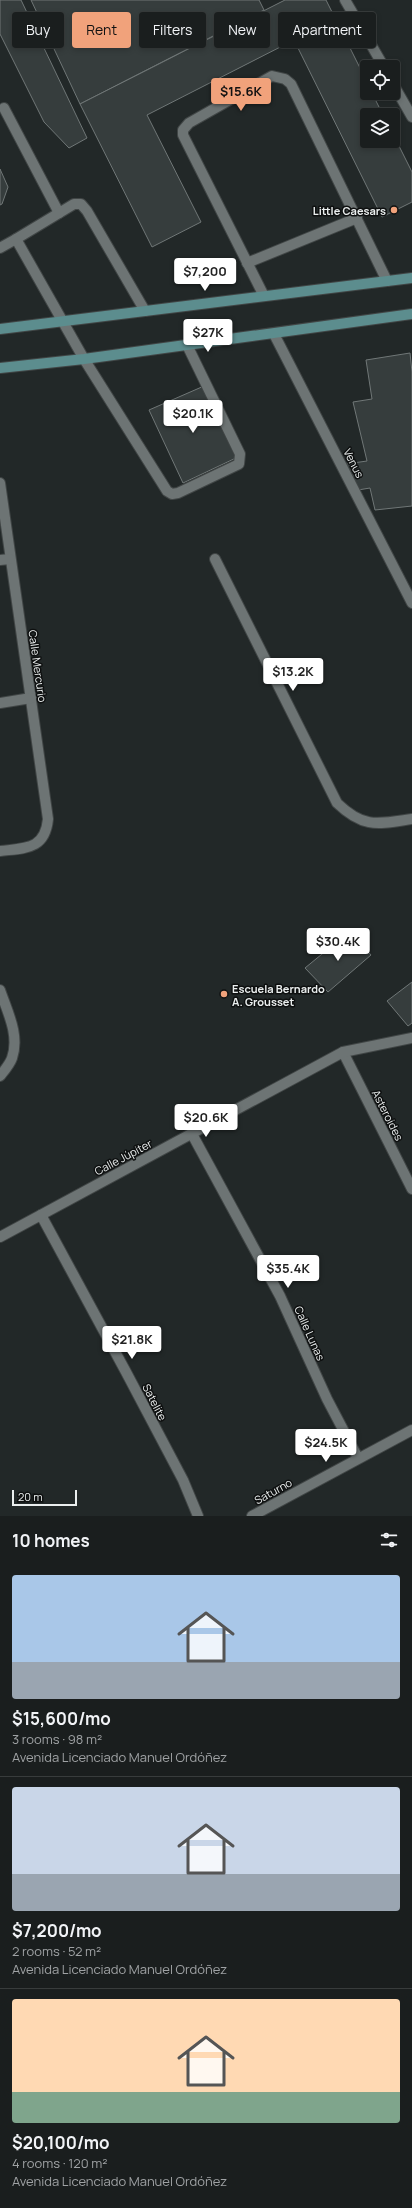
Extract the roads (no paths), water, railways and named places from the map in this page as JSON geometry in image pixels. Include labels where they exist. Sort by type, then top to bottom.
[{"type":"main road","points":[[0,329],[62,320],[412,278]]},
{"type":"main road","points":[[0,368],[84,359],[412,314]]},
{"type":"street","points":[[345,0],[380,60]]},
{"type":"street","points":[[264,296],[183,135],[183,130],[189,123],[272,76],[285,79],[291,84],[387,281]]},
{"type":"street","points":[[400,96],[412,117]]},
{"type":"street","points":[[1,106],[59,213]]},
{"type":"street","points":[[0,248],[74,204],[81,204],[88,211],[145,311]]},
{"type":"street","points":[[247,262],[357,218]]},
{"type":"street","points":[[16,239],[84,359],[167,491],[172,494],[178,493],[238,464],[240,460],[240,454],[187,345]]},
{"type":"street","name":"Venus","points":[[274,334],[412,604]]},
{"type":"street","name":"Calle Mercurio","points":[[0,483],[48,819],[47,830],[43,837],[30,847],[0,851]]},
{"type":"street","points":[[0,560],[10,559]]},
{"type":"street","points":[[215,559],[337,803],[346,813],[361,821],[375,824],[412,819]]},
{"type":"street","points":[[0,703],[31,698]]},
{"type":"street","points":[[0,990],[13,1028],[15,1043],[12,1058],[0,1076]]},
{"type":"street","name":"Calle Júpiter","points":[[0,1237],[343,1052],[412,1038]]},
{"type":"street","name":"Asteroides","points":[[343,1052],[412,1189]]},
{"type":"street","name":"Calle Lunas","points":[[192,1134],[280,1296],[327,1399],[358,1458]]},
{"type":"street","name":"Satelite","points":[[41,1215],[183,1480],[198,1516]]},
{"type":"street","name":"Saturno","points":[[252,1516],[412,1430]]},
{"type":"place","name":"Little Caesars","points":[[394,210]]},
{"type":"place","name":"Escuela Bernardo A. Grousset","points":[[224,994]]}]
